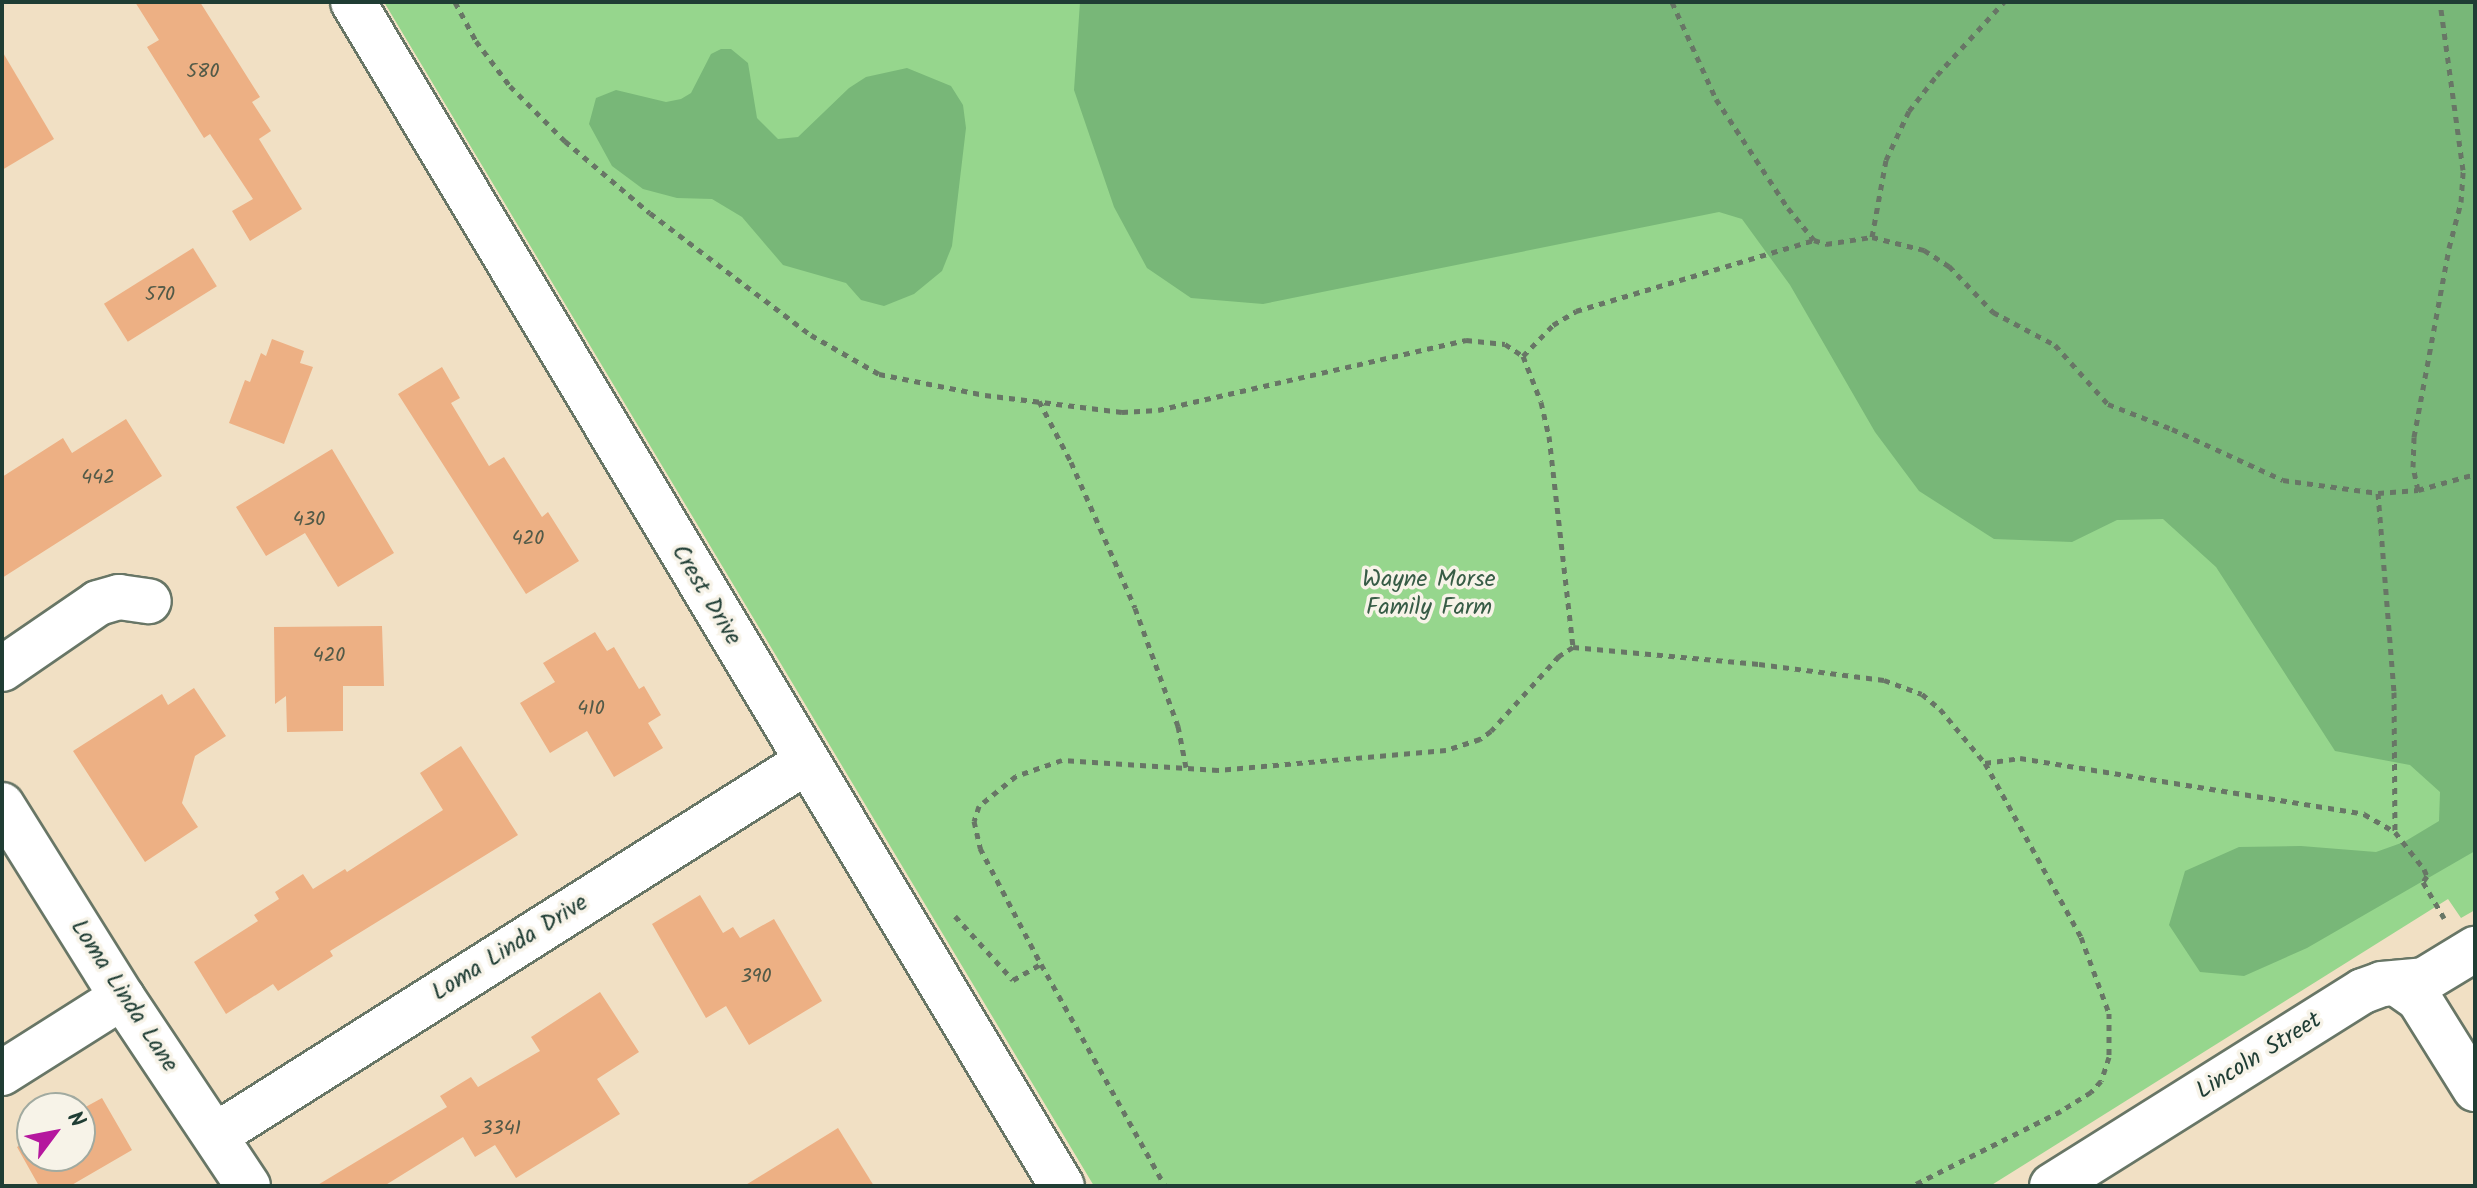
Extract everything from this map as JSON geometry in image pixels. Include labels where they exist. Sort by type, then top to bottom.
[{"type":"street","name":"Crest Drive","points":[[353,2],[1062,1186]]},
{"type":"street","points":[[2,669],[98,603],[119,597],[149,601]]},
{"type":"street","name":"Loma Linda Drive","points":[[216,1135],[806,762]]},
{"type":"street","name":"Loma Linda Lane","points":[[2,805],[122,997],[248,1186]]},
{"type":"street","name":"Lincoln Street","points":[[2052,1186],[2363,991],[2382,984],[2399,985],[2424,980],[2472,951]]},
{"type":"street","points":[[2399,985],[2419,999],[2475,1089]]},
{"type":"street","points":[[2,1073],[122,997]]},
{"type":"path","points":[[455,2],[476,41],[502,77],[554,131],[650,213],[811,335],[879,374],[985,395],[1122,412],[1158,410],[1466,340],[1505,344],[1523,356],[1541,402],[1549,436],[1573,647]]},
{"type":"path","points":[[1672,2],[1716,99],[1788,208],[1814,240],[1826,244],[1872,237],[1924,250],[1949,266],[1993,312],[2055,345],[2108,404],[2172,429],[2283,480],[2378,493],[2418,490],[2475,474]]},
{"type":"path","points":[[1872,237],[1886,160],[1909,111],[2004,2]]},
{"type":"path","points":[[2418,490],[2413,467],[2414,437],[2449,248],[2461,202],[2463,170],[2440,2]]},
{"type":"path","points":[[1523,356],[1553,325],[1576,311],[1814,240]]},
{"type":"path","points":[[1039,401],[1071,462],[1135,608],[1178,726],[1186,767]]},
{"type":"path","points":[[2378,493],[2394,692],[2395,832]]},
{"type":"path","points":[[1165,1186],[980,848],[974,821],[979,806],[1016,776],[1062,760],[1218,770],[1464,745],[1491,731],[1559,656],[1573,647],[1759,664],[1884,680],[1922,694],[1940,709],[1985,763],[2086,949],[2109,1013],[2109,1057],[2101,1081],[2091,1092],[2061,1111],[1912,1186]]},
{"type":"path","points":[[1985,763],[2020,758],[2364,814],[2395,832],[2424,869],[2427,876],[2423,882],[2436,906],[2472,951]]},
{"type":"path","points":[[951,911],[1013,980],[1041,964]]},
{"type":"green space","name":"Wayne Morse Family Farm","points":[[384,2],[2475,2],[2475,910],[2461,918],[2448,899],[1990,1186],[1094,1186]]},
{"type":"green space","points":[[1080,2],[2475,2],[2475,851],[2307,948],[2244,976],[2200,972],[2169,925],[2185,871],[2239,847],[2301,846],[2376,852],[2404,842],[2439,821],[2440,792],[2410,765],[2335,751],[2216,567],[2163,519],[2117,520],[2072,542],[1994,539],[1919,491],[1875,432],[1790,285],[1742,219],[1719,212],[1263,304],[1191,298],[1147,268],[1114,207],[1074,90]]},
{"type":"green space","points":[[721,49],[731,49],[748,63],[757,118],[778,139],[798,137],[849,88],[866,77],[907,68],[951,86],[963,105],[966,128],[952,246],[942,271],[914,294],[884,306],[861,300],[846,283],[783,265],[742,217],[712,199],[677,198],[643,189],[612,166],[589,124],[596,98],[616,90],[666,102],[681,99],[691,93],[711,54]]},
{"type":"building","points":[[135,2],[200,2],[260,97],[252,102],[271,131],[259,139],[302,209],[250,241],[232,211],[253,199],[210,134],[204,138],[147,47],[159,40]]},
{"type":"building","points":[[2,51],[54,139],[2,170]]},
{"type":"building","points":[[193,248],[217,286],[128,342],[104,304]]},
{"type":"building","points":[[272,339],[304,351],[300,363],[313,367],[284,444],[229,423],[245,380],[250,382],[261,353],[266,356]]},
{"type":"building","points":[[442,367],[460,398],[451,403],[489,466],[504,457],[542,517],[548,512],[579,561],[526,594],[398,394]]},
{"type":"building","points":[[126,419],[162,476],[2,578],[2,477],[63,438],[72,453]]},
{"type":"building","points":[[332,449],[394,553],[338,587],[305,533],[266,556],[236,507]]},
{"type":"building","points":[[382,626],[384,686],[343,686],[343,731],[287,732],[286,696],[275,704],[274,627]]},
{"type":"building","points":[[595,632],[607,651],[614,647],[639,689],[644,686],[661,715],[648,723],[663,748],[614,777],[587,731],[550,753],[520,703],[555,682],[543,663]]},
{"type":"building","points":[[194,688],[226,736],[195,756],[182,803],[198,827],[145,862],[73,751],[162,694],[168,705]]},
{"type":"building","points":[[461,746],[518,835],[330,951],[333,956],[278,991],[273,984],[226,1014],[194,962],[258,921],[254,915],[279,899],[275,892],[303,874],[313,889],[345,869],[347,872],[443,810],[420,773]]},
{"type":"building","points":[[700,895],[723,933],[733,927],[740,938],[774,919],[822,1001],[749,1045],[726,1006],[706,1018],[652,924]]},
{"type":"building","points":[[600,992],[639,1052],[597,1079],[620,1114],[516,1178],[495,1145],[475,1157],[463,1137],[384,1186],[316,1186],[447,1107],[440,1096],[471,1077],[478,1087],[540,1051],[531,1037]]},
{"type":"building","points":[[102,1098],[132,1150],[96,1171],[96,1101]]},
{"type":"building","points":[[838,1128],[874,1186],[744,1186]]},
{"type":"building","points":[[31,1172],[94,1172],[70,1186],[39,1186]]}]
